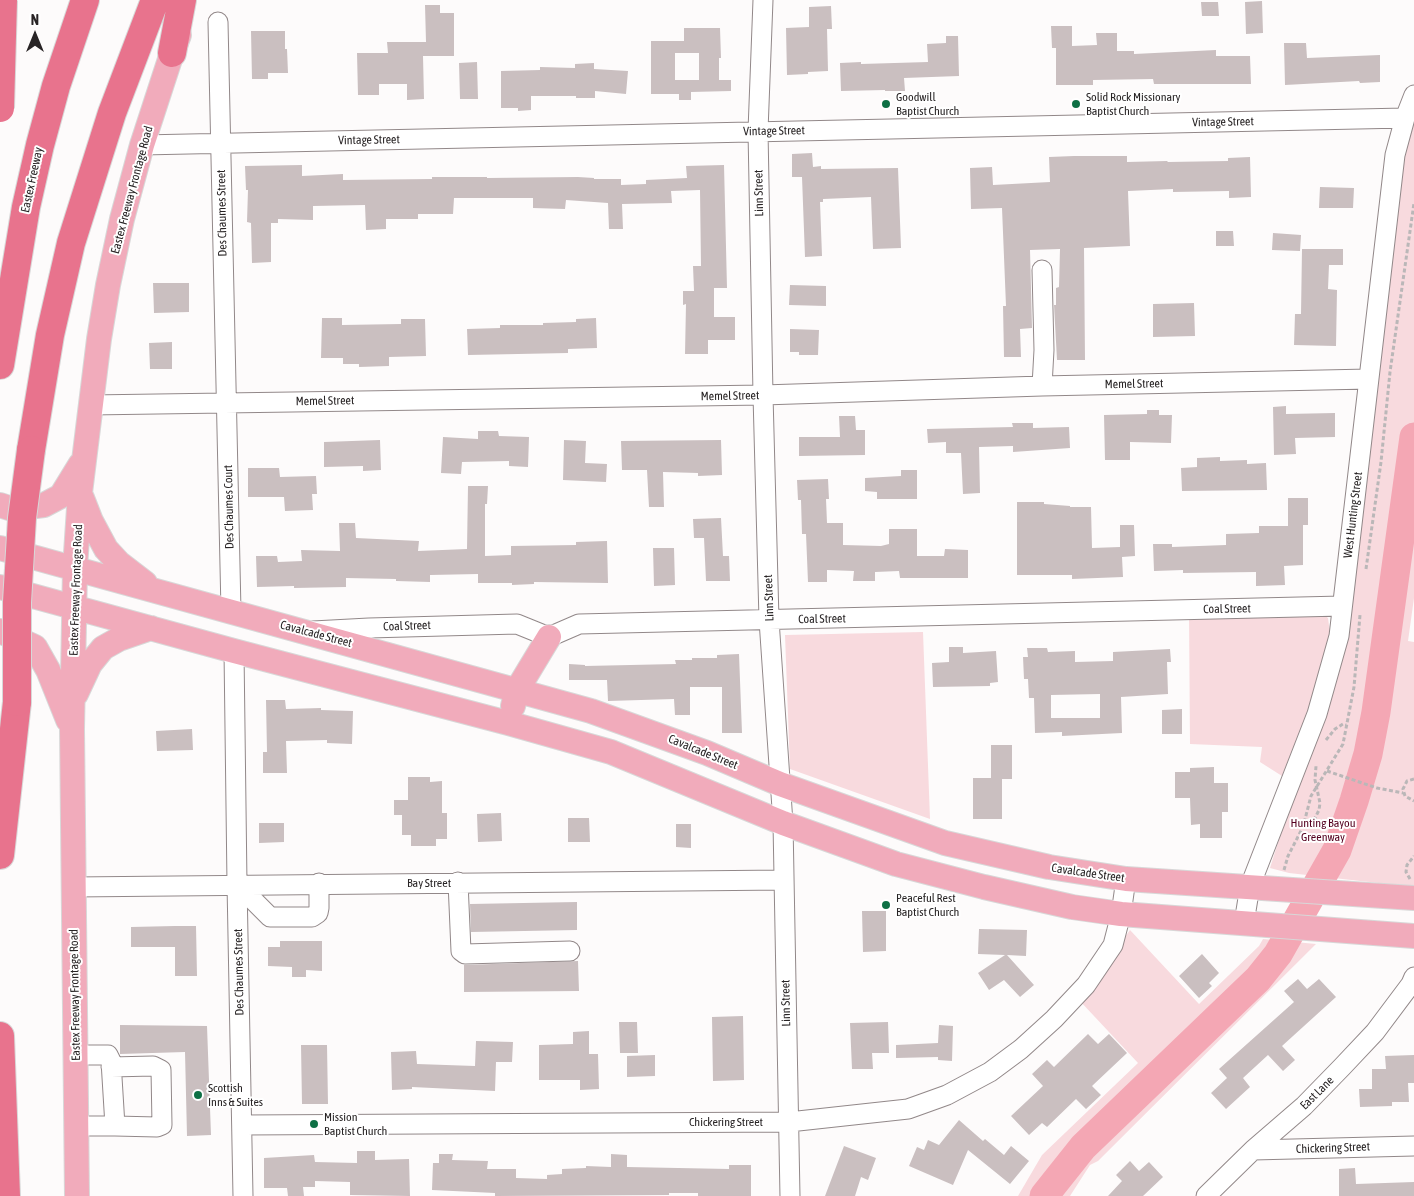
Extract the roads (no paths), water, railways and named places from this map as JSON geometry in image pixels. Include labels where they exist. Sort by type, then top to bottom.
[{"type":"highway","points":[[0,108],[3,0]]},
{"type":"highway","points":[[0,20],[8,0]]},
{"type":"highway","name":"Eastex Freeway","points":[[0,365],[26,206],[40,145],[56,86],[85,0]]},
{"type":"highway","points":[[0,855],[18,702],[17,602],[22,518],[50,336],[71,244],[98,153],[127,70],[155,0]]},
{"type":"highway","points":[[172,53],[182,0]]},
{"type":"highway","points":[[0,1036],[6,1196]]},
{"type":"main road","name":"Eastex Freeway Frontage Road","points":[[77,1196],[72,703],[75,568],[80,492],[90,406],[108,285],[122,219],[142,145],[172,53],[194,0]]},
{"type":"main road","points":[[0,505],[12,509],[44,505],[61,496],[84,459]]},
{"type":"main road","points":[[80,492],[91,521],[106,549],[119,563],[152,589]]},
{"type":"main road","name":"Cavalcade Street","points":[[0,548],[591,711],[708,753],[780,784],[947,844],[1049,867],[1126,879],[1414,898]]},
{"type":"main road","points":[[0,587],[612,752],[783,823],[896,864],[940,876],[1072,908],[1121,914],[1414,936]]},
{"type":"main road","points":[[72,703],[90,664],[103,648],[119,639],[151,628]]},
{"type":"main road","points":[[0,631],[35,647],[48,670],[72,729]]},
{"type":"main road","points":[[508,723],[517,690],[549,637]]},
{"type":"main road","points":[[940,876],[947,844]]},
{"type":"street","name":"Linn Street","points":[[763,0],[758,131],[763,395],[769,620],[783,823],[790,1196]]},
{"type":"street","name":"Des Chaumes Street","points":[[218,22],[227,403]]},
{"type":"street","name":"West Hunting Street","points":[[1244,923],[1250,886],[1316,714],[1339,636],[1395,155],[1405,118],[1414,95]]},
{"type":"street","name":"Vintage Street","points":[[142,145],[1405,118]]},
{"type":"street","points":[[1042,270],[1044,350],[1042,386]]},
{"type":"street","name":"Memel Street","points":[[90,406],[763,395],[1042,386],[1369,379]]},
{"type":"street","name":"Des Chaumes Court","points":[[227,403],[231,611]]},
{"type":"street","name":"Coal Street","points":[[307,632],[369,628],[517,624],[549,637],[579,624],[1342,606]]},
{"type":"street","name":"Des Chaumes Street","points":[[234,651],[243,1196]]},
{"type":"street","name":"Chickering Street","points":[[243,1124],[789,1122],[908,1108],[947,1096],[990,1072],[1054,1019],[1086,984],[1113,946],[1121,914],[1126,879]]},
{"type":"street","name":"Bay Street","points":[[73,886],[784,880]]},
{"type":"street","points":[[458,882],[461,951],[465,954],[570,951]]},
{"type":"street","points":[[237,884],[270,918],[312,917],[318,913],[320,908],[319,883]]},
{"type":"street","name":"East Lane","points":[[1206,1196],[1253,1150],[1304,1106],[1362,1046],[1375,1032],[1411,984],[1414,977]]},
{"type":"street","points":[[76,1054],[108,1055],[111,1067],[115,1126]]},
{"type":"street","points":[[76,1126],[157,1127],[162,1125],[161,1070],[154,1066],[111,1067]]},
{"type":"street","name":"Chickering Street","points":[[1253,1150],[1414,1146]]},
{"type":"waterway","points":[[1044,1196],[1083,1147],[1258,979],[1278,954],[1337,850],[1368,754],[1376,712],[1414,437]]},
{"type":"place","name":"Goodwill Baptist Church","points":[[886,104]]},
{"type":"place","name":"Solid Rock Missionary Baptist Church","points":[[1076,104]]},
{"type":"place","name":"Peaceful Rest Baptist Church","points":[[886,905]]},
{"type":"place","name":"Scottish Inns & Suites","points":[[198,1095]]},
{"type":"place","name":"Mission Baptist Church","points":[[314,1124]]},
{"type":"park label","name":"Hunting Bayou Greenway","points":[[1323,830]]}]
